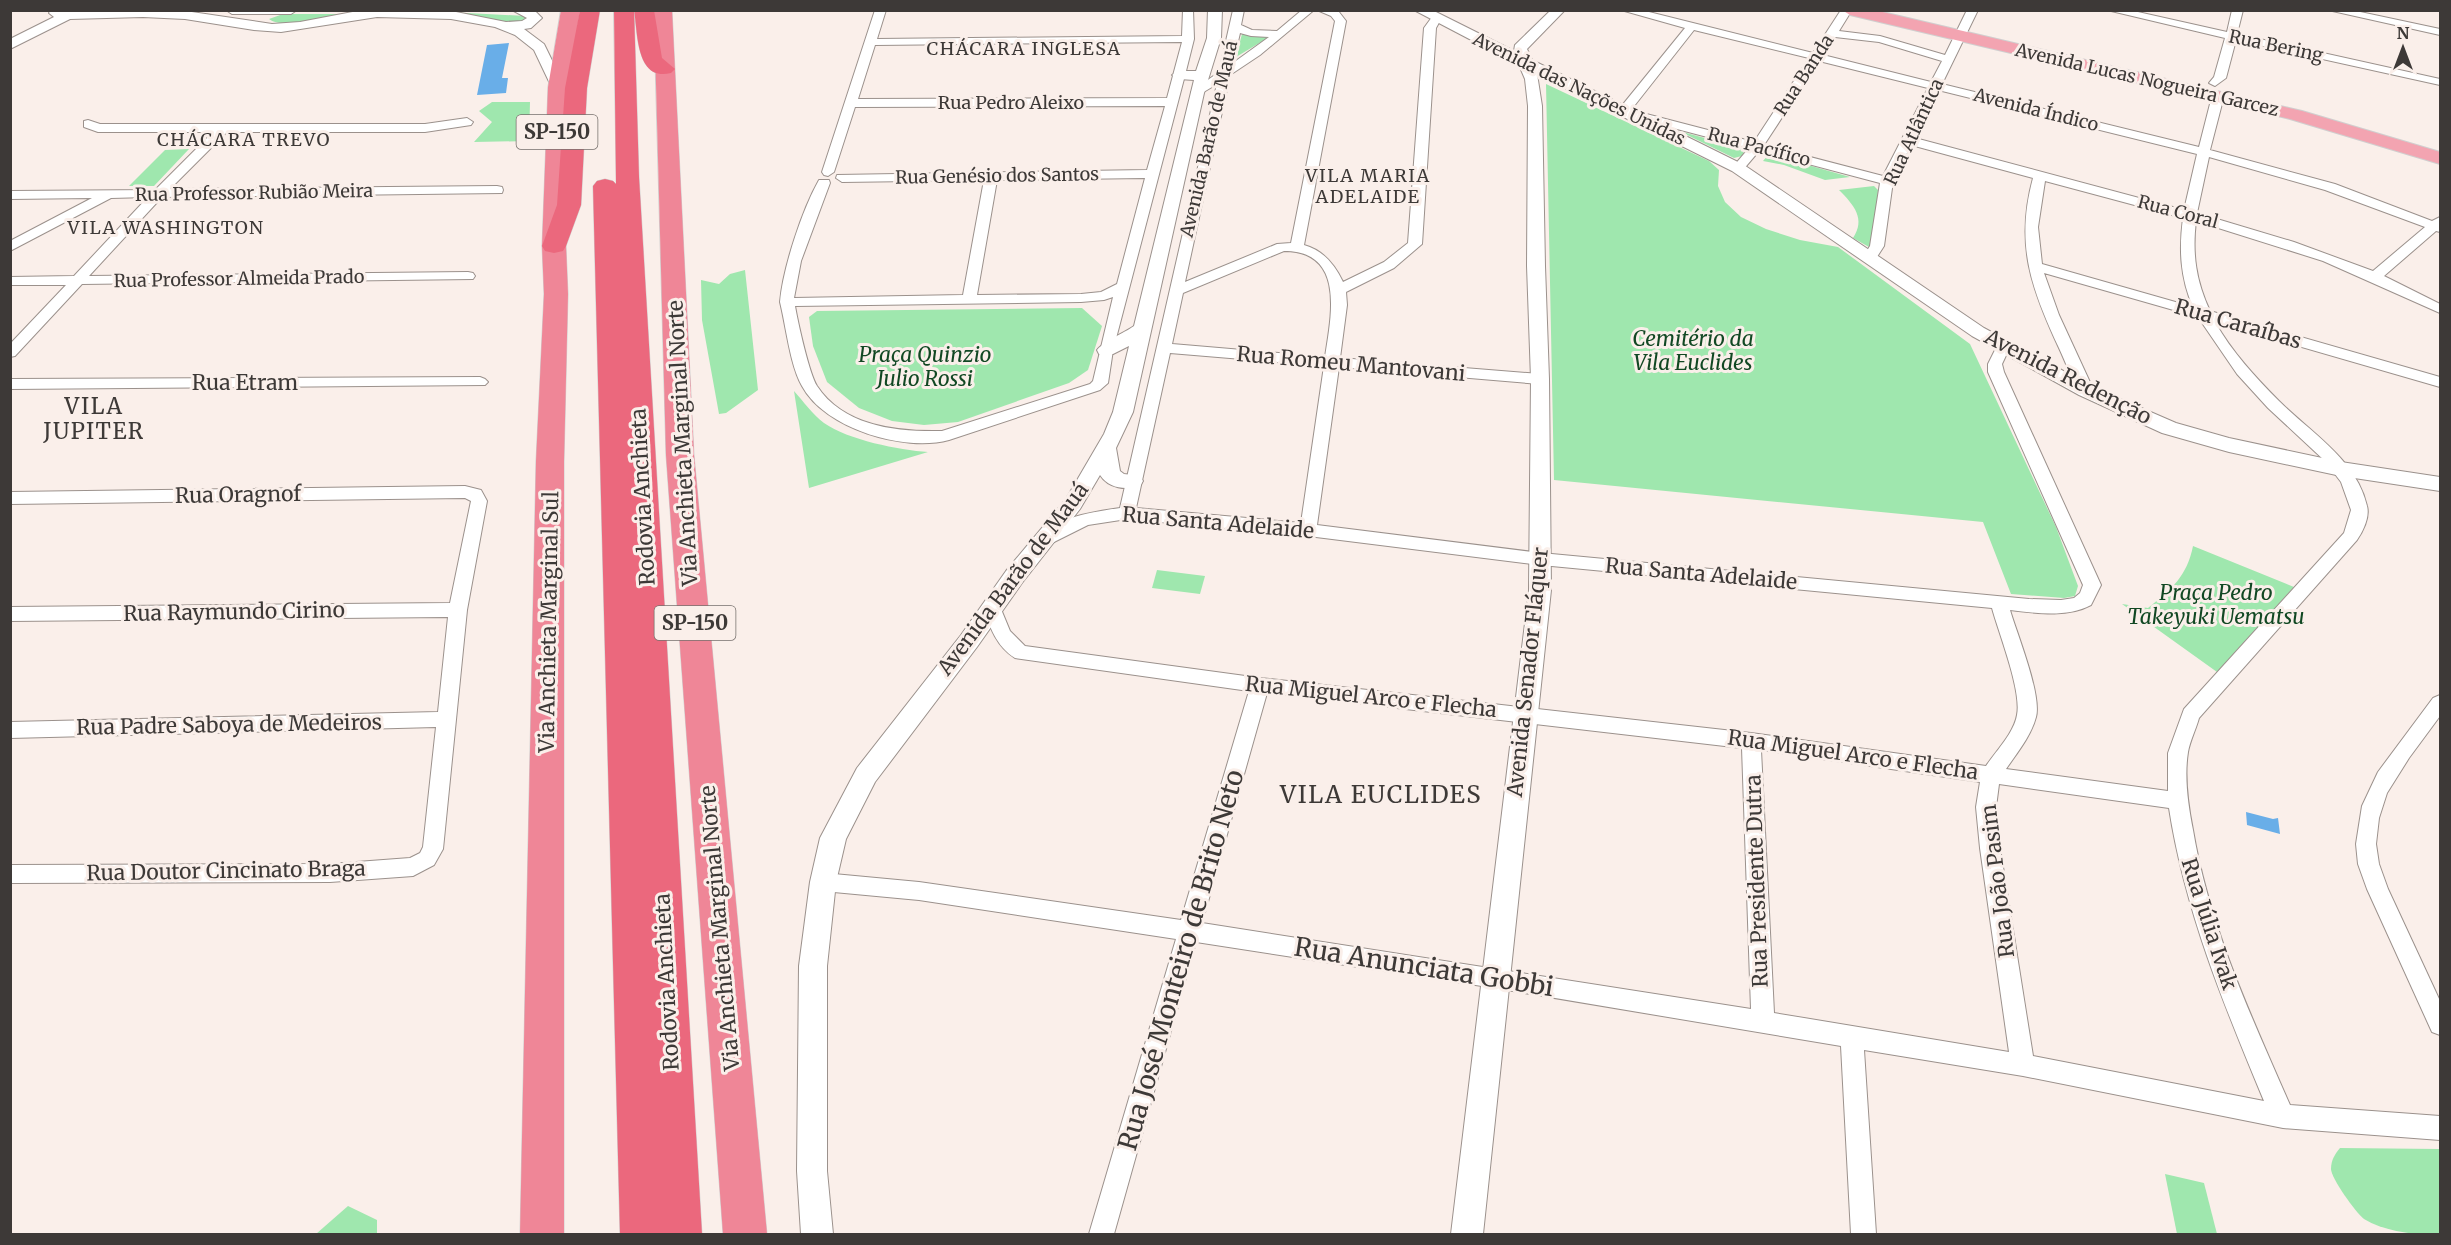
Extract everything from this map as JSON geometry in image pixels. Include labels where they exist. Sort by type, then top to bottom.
[{"type":"highway","name":"Rodovia Anchieta","points":[[605,10],[605,177],[643,1234]]},
{"type":"highway","name":"Rodovia Anchieta","points":[[624,10],[628,201],[679,1234]]},
{"type":"highway","points":[[644,10],[652,60],[664,69]]},
{"type":"highway","name":"Via Anchieta Marginal Norte","points":[[663,10],[680,455],[745,1234]]},
{"type":"highway","points":[[554,246],[569,205],[576,88],[573,13]]},
{"type":"highway","name":"Via Anchieta Marginal Sul","points":[[542,1234],[550,466],[556,294],[554,246],[558,87],[573,13]]},
{"type":"main road","name":"Avenida Lucas Nogueira Garcez","points":[[1849,10],[1965,24]]},
{"type":"main road","name":"Avenida Lucas Nogueira Garcez","points":[[1903,10],[2217,89],[2440,158]]},
{"type":"main road","name":"Avenida Lucas Nogueira Garcez","points":[[2217,89],[2317,107],[2440,144]]},
{"type":"street","points":[[145,13],[184,10]]},
{"type":"street","points":[[232,10],[291,10]]},
{"type":"street","points":[[300,10],[369,10]]},
{"type":"street","points":[[10,36],[65,12],[198,16],[267,28],[291,27],[356,16],[398,14],[453,15],[507,26],[526,25],[535,18],[531,14],[518,10]]},
{"type":"street","points":[[880,10],[826,178],[790,276],[787,302],[804,373],[814,393],[830,410],[846,420],[880,431],[925,438],[943,436],[1098,385],[1188,39],[1188,10]]},
{"type":"street","name":"Avenida Barão de Mauá","points":[[817,1234],[812,1171],[813,966],[823,882],[833,838],[866,775],[1014,577],[1073,504],[1106,448],[1123,412],[1197,92],[1214,38],[1215,10]]},
{"type":"street","name":"Avenida Barão de Mauá","points":[[1126,513],[1239,10]]},
{"type":"street","points":[[1197,92],[1280,34],[1309,10]]},
{"type":"street","points":[[1297,247],[1341,21],[1335,14],[1322,10]]},
{"type":"street","name":"Avenida das Nações Unidas","points":[[1420,10],[1738,168]]},
{"type":"street","points":[[1526,63],[1520,48],[1559,10]]},
{"type":"street","name":"Avenida Índico","points":[[1626,10],[2206,152],[2330,187],[2439,225]]},
{"type":"street","name":"Rua Banda","points":[[1738,168],[1758,145],[1818,57],[1831,33],[1849,10]]},
{"type":"street","name":"Rua Bering","points":[[2112,10],[2440,82]]},
{"type":"street","name":"Rua Júlia Ivak","points":[[2238,10],[2217,89],[2206,152],[2190,215],[2187,246],[2189,274],[2202,314],[2253,382],[2341,469],[2359,508],[2357,523],[2351,536],[2191,714],[2183,728],[2178,751],[2176,801],[2189,873],[2234,999],[2283,1116]]},
{"type":"street","points":[[2333,10],[2440,32]]},
{"type":"street","points":[[267,28],[258,23],[260,18],[282,11]]},
{"type":"street","points":[[10,45],[65,12]]},
{"type":"street","points":[[1340,289],[1389,265],[1415,244],[1430,28],[1436,19]]},
{"type":"street","name":"Rua Atlântica","points":[[1870,257],[1877,246],[1887,181],[1965,24]]},
{"type":"street","points":[[507,26],[536,44],[558,87]]},
{"type":"street","points":[[1235,27],[1251,33],[1280,34]]},
{"type":"street","points":[[1627,112],[1692,27]]},
{"type":"street","points":[[1831,33],[1889,41],[1948,59]]},
{"type":"street","points":[[870,42],[1188,39]]},
{"type":"street","name":"Avenida Senador Fláquer","points":[[1467,1234],[1540,590],[1540,379],[1536,266],[1535,106],[1532,79],[1526,63]]},
{"type":"street","points":[[1179,75],[1202,76]]},
{"type":"street","name":"Rua Pedro Aleixo","points":[[851,103],[1172,102]]},
{"type":"street","name":"Rua Pacífico","points":[[1627,112],[1887,181]]},
{"type":"street","points":[[88,124],[98,128],[431,128],[467,122]]},
{"type":"street","points":[[10,353],[158,194],[224,128]]},
{"type":"street","name":"Rua Coral","points":[[1906,140],[2190,215],[2317,254],[2375,277],[2440,309]]},
{"type":"street","name":"Avenida Redenção","points":[[1738,168],[1956,318],[2003,347],[2086,391],[2169,428],[2229,445],[2341,469],[2440,484]]},
{"type":"street","name":"Rua Genésio dos Santos","points":[[826,178],[837,182],[842,178],[1153,174]]},
{"type":"street","points":[[969,300],[990,176]]},
{"type":"street","points":[[2040,176],[2032,209],[2031,234],[2035,266],[2046,300],[2086,391]]},
{"type":"street","name":"Rua Professor Rubião Meira","points":[[10,195],[497,190]]},
{"type":"street","points":[[10,246],[111,194]]},
{"type":"street","points":[[2375,277],[2439,225]]},
{"type":"street","points":[[1176,291],[1282,247],[1307,250],[1329,269],[1340,289],[1308,530]]},
{"type":"street","points":[[1183,254],[1199,268],[1218,272]]},
{"type":"street","name":"Rua Caraíbas","points":[[2035,266],[2440,382]]},
{"type":"street","name":"Rua Professor Almeida Prado","points":[[10,281],[468,276]]},
{"type":"street","points":[[973,278],[981,294],[987,299]]},
{"type":"street","points":[[787,302],[1081,298],[1104,296],[1125,285]]},
{"type":"street","points":[[1081,298],[1106,310],[1113,317],[1114,323]]},
{"type":"street","points":[[1106,350],[1120,344],[1143,328]]},
{"type":"street","name":"Rua Santa Adelaide","points":[[1046,539],[1085,519],[1126,513],[1308,530],[1541,559],[1999,602],[2064,606],[2080,603],[2090,595],[2092,585],[1996,372],[1995,364],[2003,347]]},
{"type":"street","name":"Rua Romeu Mantovani","points":[[1163,348],[1540,379]]},
{"type":"street","name":"Rua Etram","points":[[10,384],[480,382]]},
{"type":"street","points":[[1106,448],[1110,474],[1120,481],[1133,481]]},
{"type":"street","name":"Rua Oragnof","points":[[10,498],[465,492],[475,494],[479,501],[458,610]]},
{"type":"street","name":"Rua João Pasim","points":[[1999,602],[2026,687],[2028,708],[2020,733],[1991,774],[1986,807],[1990,848],[2023,1065]]},
{"type":"street","name":"Rua Miguel Arco e Flecha","points":[[992,607],[1003,637],[1009,646],[1021,653],[1260,685],[1751,741],[2176,801]]},
{"type":"street","points":[[447,719],[458,610]]},
{"type":"street","name":"Rua Raymundo Cirino","points":[[10,614],[458,610]]},
{"type":"street","name":"Rua José Monteiro de Brito Neto","points":[[1101,1234],[1260,685]]},
{"type":"street","points":[[2440,703],[2392,767],[2380,788],[2370,813],[2366,836],[2367,855],[2372,876],[2440,1024]]},
{"type":"street","name":"Rua Padre Saboya de Medeiros","points":[[10,730],[447,719]]},
{"type":"street","name":"Rua Doutor Cincinato Braga","points":[[10,874],[330,873],[413,867],[427,859],[432,849],[447,719]]},
{"type":"street","name":"Rua Presidente Dutra","points":[[1751,741],[1763,1022]]},
{"type":"street","name":"Rua Anunciata Gobbi","points":[[823,882],[919,891],[1190,930],[1495,978],[2023,1065],[2283,1116],[2440,1128]]},
{"type":"street","points":[[1852,1037],[1863,1234]]},
{"type":"green space","points":[[448,12],[526,16],[529,19],[521,25]]},
{"type":"green space","points":[[283,14],[344,14],[294,23],[275,22],[269,19]]},
{"type":"green space","points":[[1242,34],[1271,36],[1236,57]]},
{"type":"green space","name":"Cemitério da Vila Euclides","points":[[1546,84],[1709,161],[1719,170],[1718,186],[1725,202],[1741,217],[1766,229],[1800,240],[1838,247],[1970,344],[2056,527],[2078,586],[2075,596],[2064,598],[2011,594],[1983,522],[1554,480]]},
{"type":"green space","points":[[492,102],[530,102],[529,141],[474,142],[492,122],[479,111]]},
{"type":"green space","points":[[1679,131],[1745,149],[1742,156],[1734,158]]},
{"type":"green space","points":[[189,149],[154,186],[129,186],[165,150]]},
{"type":"green space","points":[[1769,154],[1850,177],[1825,180],[1784,165],[1763,161]]},
{"type":"green space","points":[[1874,186],[1878,190],[1874,240],[1869,247],[1853,238],[1857,231],[1858,218],[1849,201],[1839,190]]},
{"type":"green space","points":[[745,270],[758,390],[726,413],[719,414],[702,320],[701,280],[719,284],[730,274]]},
{"type":"green space","name":"Praça Quinzio Julio Rossi","points":[[1082,308],[1102,326],[1088,370],[1069,383],[958,422],[924,425],[892,421],[859,408],[827,382],[813,346],[809,317],[817,311]]},
{"type":"green space","name":"Praça Quinzio Julio Rossi","points":[[794,391],[816,416],[834,429],[874,443],[928,452],[809,488]]},
{"type":"green space","name":"Praça Pedro Takeyuki Uematsu","points":[[2193,546],[2294,587],[2217,672],[2122,604],[2148,608],[2157,601],[2182,574]]},
{"type":"green space","points":[[1157,570],[1205,576],[1200,594],[1152,588]]},
{"type":"green space","points":[[2340,1148],[2440,1149],[2440,1234],[2401,1232],[2381,1227],[2364,1219],[2344,1195],[2332,1173],[2333,1160]]},
{"type":"green space","points":[[2165,1174],[2204,1183],[2217,1234],[2177,1234]]},
{"type":"green space","points":[[348,1206],[377,1220],[377,1234],[316,1234]]},
{"type":"water","points":[[509,43],[502,78],[508,78],[506,93],[477,95],[487,45]]},
{"type":"water","points":[[2246,812],[2273,819],[2278,818],[2280,834],[2247,825]]},
{"type":"district","name":"CHÁCARA INGLESA","points":[[1024,49]]},
{"type":"district","name":"CHÁCARA TREVO","points":[[244,140]]},
{"type":"district","name":"VILA MARIA ADELAIDE","points":[[1368,186]]},
{"type":"district","name":"VILA WASHINGTON","points":[[166,228]]},
{"type":"district","name":"VILA JUPITER","points":[[94,419]]},
{"type":"district","name":"VILA EUCLIDES","points":[[1381,795]]}]
